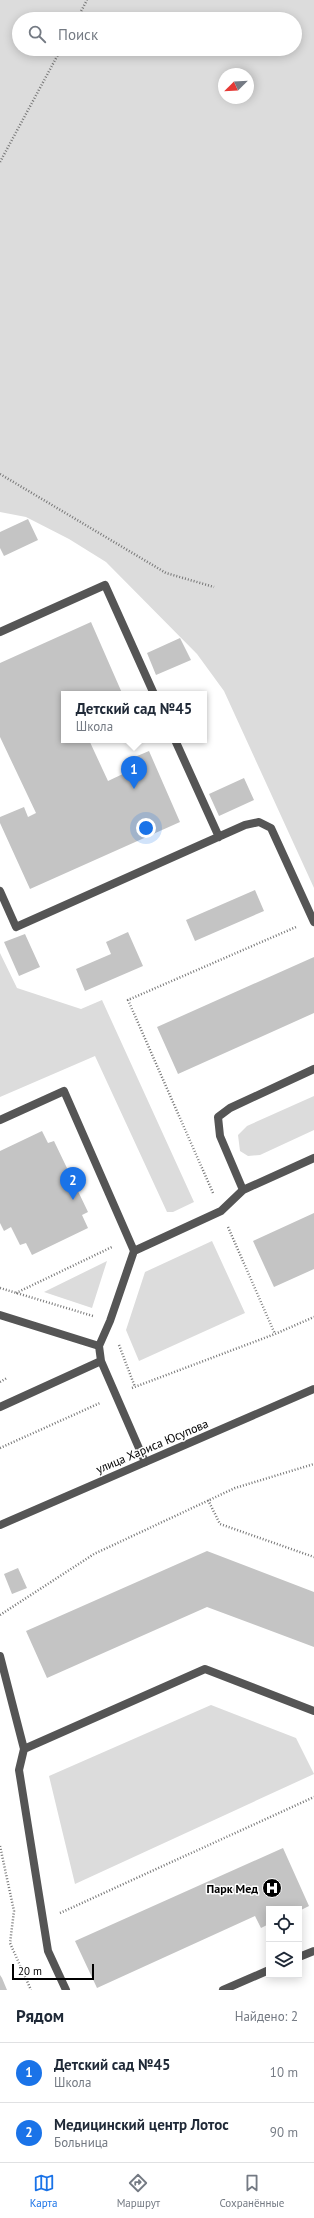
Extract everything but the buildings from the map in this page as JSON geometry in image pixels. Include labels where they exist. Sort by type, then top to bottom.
[{"type":"street","points":[[0,632],[105,585],[153,691]]},
{"type":"street","points":[[176,743],[219,837]]},
{"type":"street","points":[[0,891],[16,927],[245,825],[260,822],[271,828],[313,921]]},
{"type":"street","points":[[242,1190],[220,1136],[218,1117],[230,1108],[314,1069]]},
{"type":"street","points":[[0,1120],[64,1091],[134,1251],[110,1321],[99,1346],[101,1361],[145,1462]]},
{"type":"street","points":[[134,1251],[221,1211],[242,1190],[314,1158]]},
{"type":"street","points":[[0,1315],[99,1346]]},
{"type":"street","points":[[0,1406],[101,1361]]},
{"type":"street","name":"улица Хариса Юсупова","points":[[0,1525],[314,1390]]},
{"type":"street","points":[[0,1656],[24,1749],[19,1770],[48,1951],[66,1990]]},
{"type":"street","points":[[24,1749],[205,1668],[314,1711]]},
{"type":"street","points":[[302,1956],[314,1951]]},
{"type":"street","points":[[223,1990],[266,1971]]},
{"type":"path","points":[[81,12],[87,0]]},
{"type":"path","points":[[0,162],[57,56]]},
{"type":"path","points":[[0,474],[166,573],[214,587]]},
{"type":"path","points":[[275,1334],[128,1000],[313,921]]},
{"type":"path","points":[[15,1293],[128,1239]]},
{"type":"path","points":[[0,1448],[116,1396],[275,1334],[314,1317]]},
{"type":"path","points":[[0,1382],[8,1378]]},
{"type":"path","points":[[0,1615],[94,1554],[235,1488],[314,1464]]},
{"type":"path","points":[[208,1500],[220,1524],[314,1557]]},
{"type":"path","points":[[44,1921],[314,1796]]},
{"type":"path","points":[[0,1846],[14,1910],[10,1944],[31,1990]]},
{"type":"shaded area","points":[[0,0],[314,0],[314,888],[224,691],[197,654],[106,562],[69,539],[26,517],[0,512]]},
{"type":"shaded area","points":[[0,953],[17,988],[81,1009],[102,1000],[194,1202],[173,1212],[167,1212],[95,1056],[0,1097]]},
{"type":"shaded area","points":[[314,1096],[314,1130],[260,1155],[248,1156],[240,1151],[238,1135],[247,1126]]},
{"type":"shaded area","points":[[212,1241],[245,1313],[139,1361],[126,1330],[145,1272]]},
{"type":"shaded area","points":[[107,1261],[92,1308],[44,1292]]},
{"type":"shaded area","points":[[211,1705],[296,1738],[314,1774],[75,1884],[49,1776]]},
{"type":"place","name":"Детский сад №45","points":[[134,789]]},
{"type":"place","name":"Медицинский центр Лотос","points":[[73,1200]]},
{"type":"place","name":"Парк Мед","points":[[272,1888]]}]
